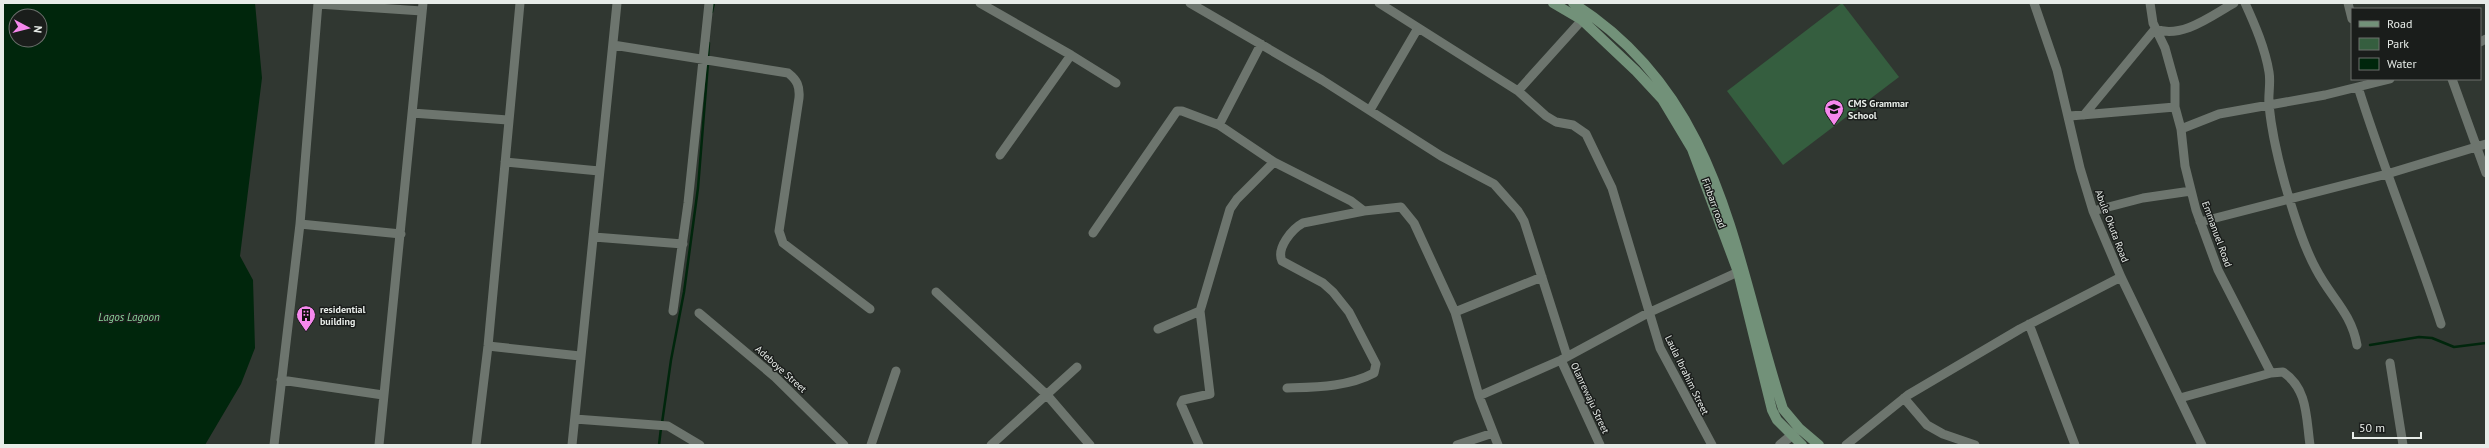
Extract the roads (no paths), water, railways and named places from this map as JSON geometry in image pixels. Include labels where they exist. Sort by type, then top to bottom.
[{"type":"main road","name":"Finbarr road","points":[[1553,3],[1582,20],[1636,71],[1662,99],[1692,149],[1704,177],[1738,272],[1772,410],[1777,420],[1791,436],[1802,445]]},
{"type":"main road","name":"Finbarr road","points":[[1573,3],[1596,17],[1624,43],[1670,94],[1687,120],[1713,174],[1730,222],[1783,409],[1799,428],[1819,445]]},
{"type":"street","points":[[476,445],[488,346],[520,3]]},
{"type":"street","points":[[572,445],[617,3]]},
{"type":"street","points":[[673,311],[707,61],[709,3]]},
{"type":"street","points":[[980,3],[1071,55],[1116,83]]},
{"type":"street","name":"Olanrewaju Street","points":[[1190,3],[1370,110],[1441,156],[1494,184],[1518,211],[1542,277],[1564,358],[1600,445]]},
{"type":"street","name":"Laula Ibrahim Street","points":[[1379,3],[1518,91],[1546,116],[1556,122],[1573,125],[1586,134],[1612,188],[1648,313],[1660,348],[1712,445]]},
{"type":"street","name":"Abule Okuta Road","points":[[2034,3],[2057,70],[2070,116],[2080,168],[2093,210],[2121,277],[2157,356],[2180,398],[2202,445]]},
{"type":"street","name":"Emmanuel Road","points":[[2150,3],[2155,29],[2165,48],[2175,84],[2175,107],[2181,129],[2185,166],[2200,222],[2221,276],[2270,373]]},
{"type":"street","points":[[2084,115],[2155,29],[2166,33],[2177,31],[2201,22],[2234,3]]},
{"type":"street","points":[[2245,3],[2263,45],[2269,73],[2269,105],[2282,174],[2289,199],[2315,268],[2332,297],[2346,312],[2354,328],[2357,346]]},
{"type":"street","points":[[2348,3],[2351,15]]},
{"type":"street","points":[[274,445],[300,224],[318,4],[423,7],[379,445]]},
{"type":"street","points":[[1518,91],[1582,20]]},
{"type":"street","points":[[1370,110],[1418,28]]},
{"type":"street","points":[[1219,124],[1261,44]]},
{"type":"street","points":[[613,46],[788,73],[798,83],[799,98],[780,237],[783,243],[870,309]]},
{"type":"street","points":[[1000,155],[1071,55]]},
{"type":"street","points":[[2181,129],[2219,114],[2358,87],[2367,81],[2378,80]]},
{"type":"street","points":[[2452,80],[2486,173]]},
{"type":"street","points":[[2358,87],[2387,174],[2411,233],[2442,324]]},
{"type":"street","points":[[2070,116],[2175,107]]},
{"type":"street","points":[[1093,233],[1177,111],[1182,111],[1219,124],[1274,162],[1351,201],[1364,211]]},
{"type":"street","points":[[412,113],[508,120]]},
{"type":"street","points":[[2200,222],[2387,174],[2477,148],[2486,144]]},
{"type":"street","points":[[505,162],[599,171]]},
{"type":"street","points":[[1199,445],[1181,404],[1183,400],[1210,394],[1200,311],[1230,209],[1237,199],[1274,162]]},
{"type":"street","points":[[2093,210],[2143,198],[2191,191]]},
{"type":"street","points":[[1287,388],[1340,383],[1362,378],[1376,371],[1376,364],[1365,341],[1342,302],[1323,283],[1282,261],[1280,257],[1283,246],[1296,227],[1303,223],[1396,206],[1405,210],[1423,241],[1455,312],[1479,396],[1498,445]]},
{"type":"street","points":[[300,224],[401,234]]},
{"type":"street","points":[[594,237],[682,244]]},
{"type":"street","points":[[1479,396],[1564,358],[1648,313],[1738,272]]},
{"type":"street","points":[[1455,312],[1542,277]]},
{"type":"street","points":[[1846,445],[1904,398],[2029,324],[2121,277]]},
{"type":"street","points":[[936,292],[1047,394],[1090,445]]},
{"type":"street","points":[[1158,329],[1200,311]]},
{"type":"street","name":"Adeboye Street","points":[[699,313],[775,377],[844,445]]},
{"type":"street","points":[[2029,324],[2075,445]]},
{"type":"street","points":[[488,346],[580,356]]},
{"type":"street","points":[[2390,363],[2403,445]]},
{"type":"street","points":[[991,445],[1077,367]]},
{"type":"street","points":[[871,445],[896,371]]},
{"type":"street","points":[[2180,398],[2270,373],[2284,372],[2295,380],[2304,402],[2310,445]]},
{"type":"street","points":[[281,380],[383,395]]},
{"type":"street","points":[[1904,398],[1928,425],[1943,434],[1975,445]]},
{"type":"street","points":[[575,419],[668,426],[700,445]]},
{"type":"street","points":[[1780,445],[1799,428]]},
{"type":"street","points":[[1457,445],[1493,433]]},
{"type":"water","name":"Lagos Lagoon","points":[[3,3],[255,3],[262,78],[240,256],[253,280],[255,348],[241,384],[205,445],[3,445]]},
{"type":"waterway","points":[[712,12],[714,3]]},
{"type":"waterway","points":[[708,58],[709,43]]},
{"type":"waterway","points":[[662,423],[671,360],[684,292],[698,188],[708,63]]},
{"type":"waterway","points":[[2370,345],[2419,337],[2432,338],[2454,347],[2486,343]]},
{"type":"waterway","points":[[659,445],[661,428]]},
{"type":"place","name":"CMS Grammar School","points":[[1834,126]]},
{"type":"place","name":"residential building","points":[[306,332]]}]
